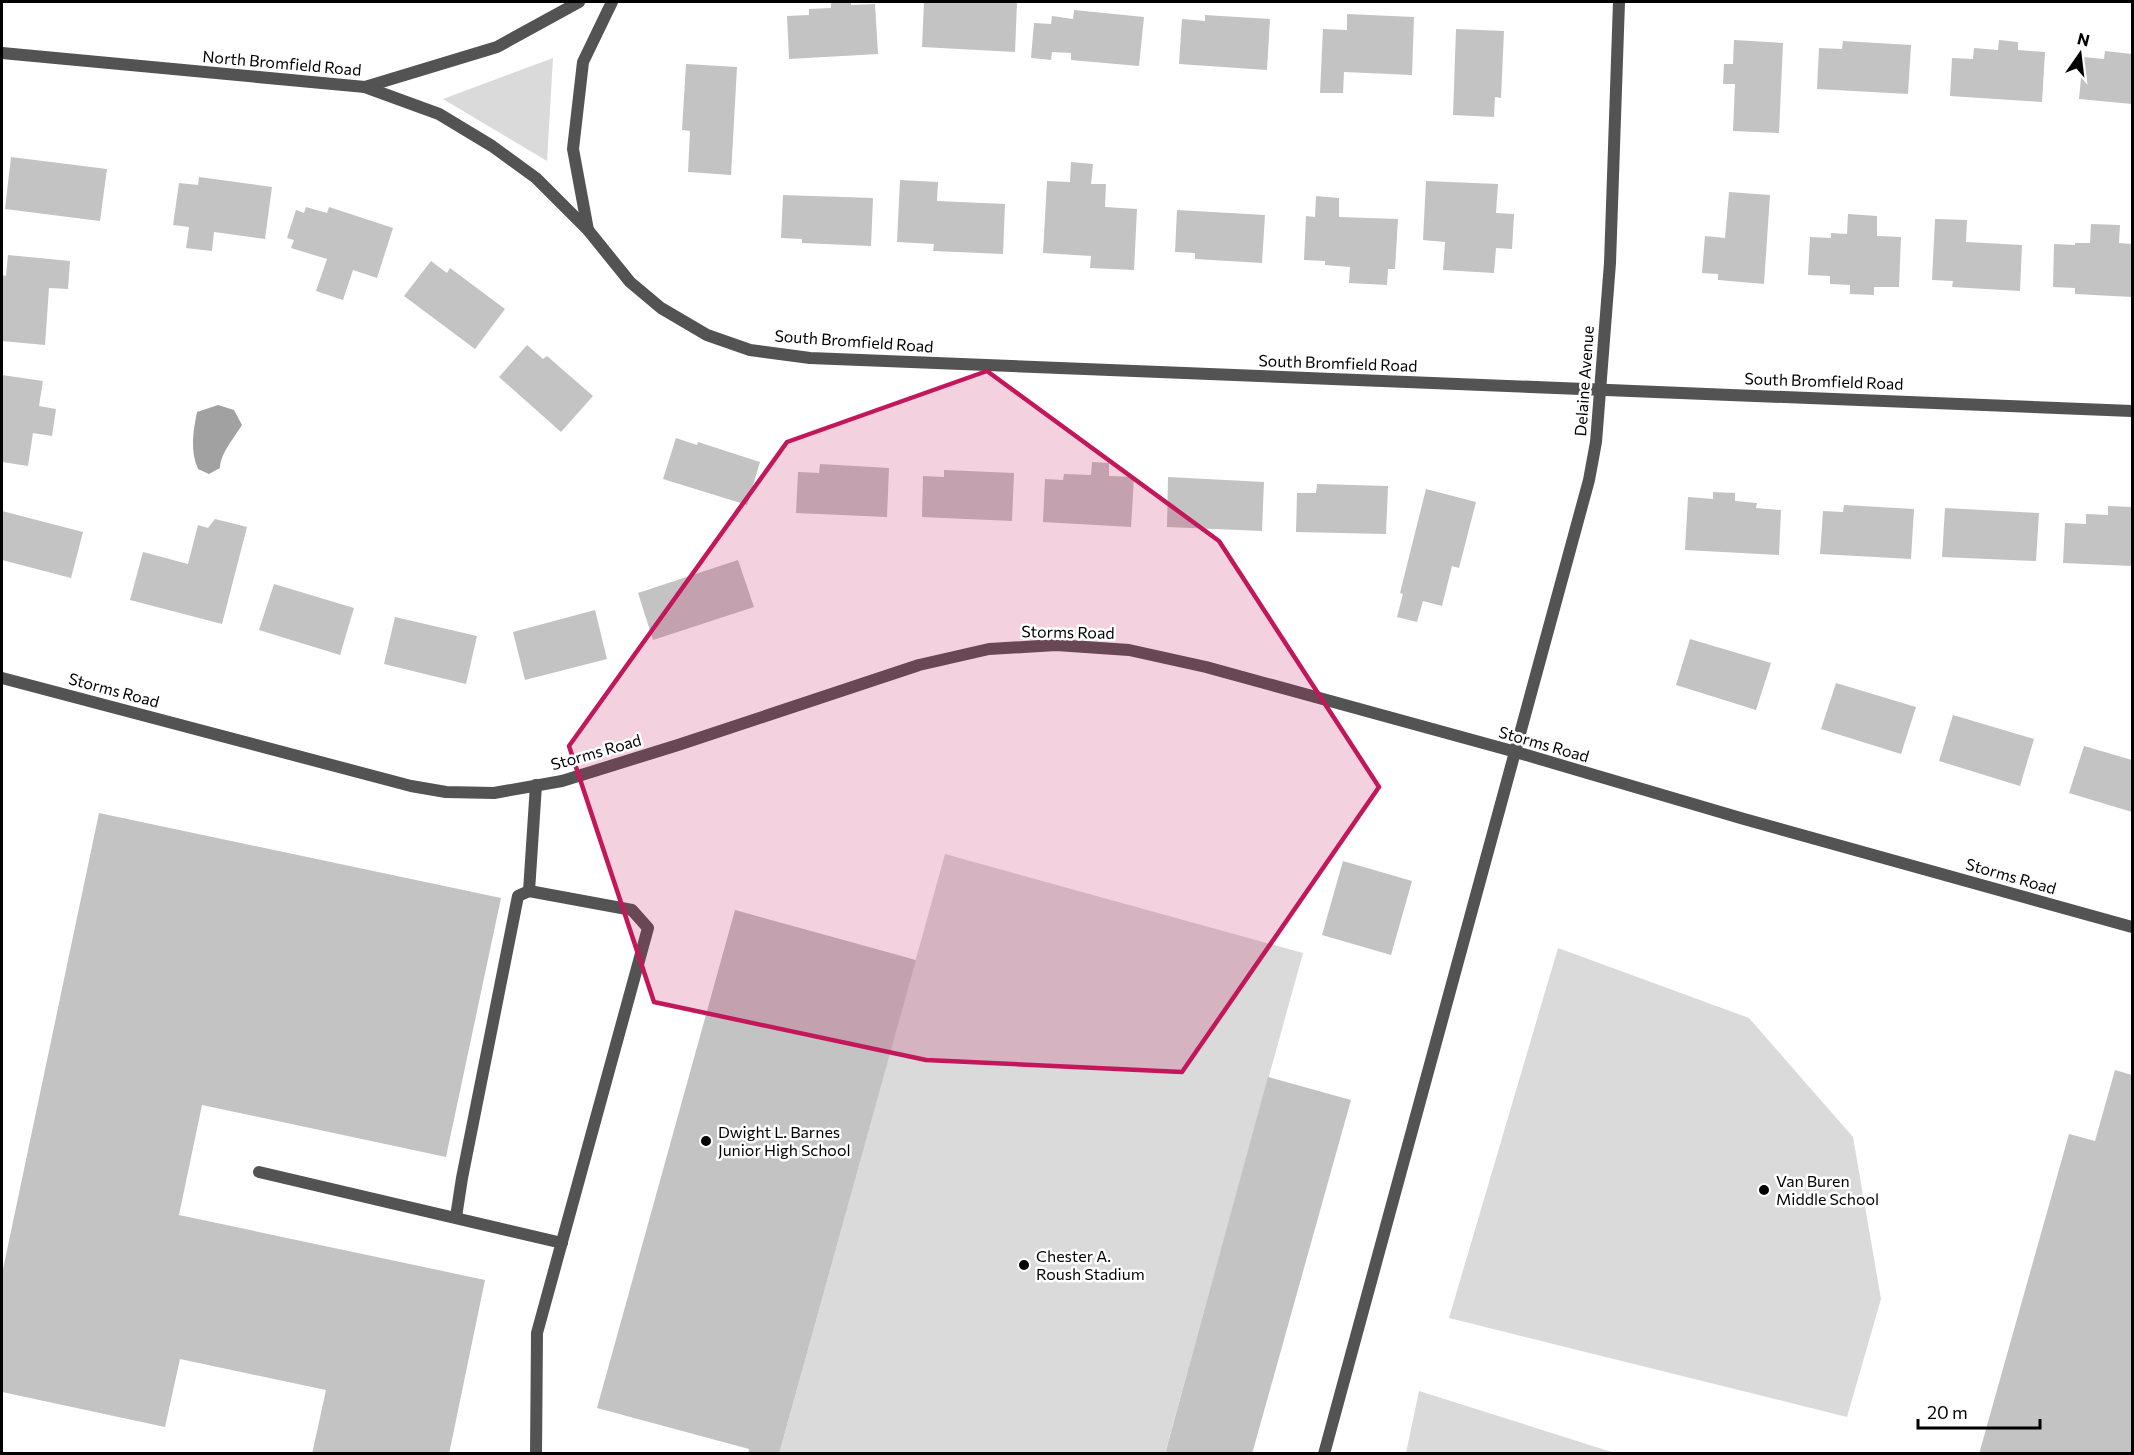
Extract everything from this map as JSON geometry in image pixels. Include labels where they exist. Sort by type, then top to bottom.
[{"type":"street","name":"North Bromfield Road","points":[[2,53],[365,87],[497,47],[579,2]]},
{"type":"street","name":"South Bromfield Road","points":[[588,230],[573,149],[583,62],[612,2]]},
{"type":"street","name":"Delaine Avenue","points":[[1324,1454],[1589,480],[1596,442],[1610,262],[1619,2]]},
{"type":"street","name":"South Bromfield Road","points":[[365,87],[439,114],[492,146],[536,178],[588,230],[630,282],[661,308],[707,335],[750,350],[810,358],[2133,411]]},
{"type":"street","name":"Storms Road","points":[[2,678],[420,787],[446,792],[494,793],[562,781],[919,665],[989,650],[1056,645],[1129,650],[1206,667],[1516,752],[1755,822],[2133,927]]},
{"type":"street","points":[[529,891],[536,785]]},
{"type":"street","points":[[456,1217],[518,896],[529,891],[632,910],[648,928],[537,1333],[536,1454]]},
{"type":"street","points":[[259,1172],[562,1243]]},
{"type":"highlighted area","points":[[987,371],[1219,541],[1379,787],[1182,1072],[926,1060],[654,1002],[569,746],[787,442]]},
{"type":"shaded area","points":[[553,58],[547,161],[443,99]]},
{"type":"shaded area","points":[[218,405],[234,410],[242,425],[225,452],[220,468],[209,474],[198,469],[195,462],[194,427],[197,412]]},
{"type":"shaded area","name":"Chester A. Roush Stadium","points":[[945,854],[1303,953],[1165,1453],[779,1454]]},
{"type":"shaded area","points":[[1558,948],[1749,1018],[1853,1137],[1881,1299],[1847,1417],[1449,1318]]},
{"type":"shaded area","points":[[1419,1391],[1615,1453],[1406,1453]]},
{"type":"building","points":[[831,2],[851,2],[851,5],[875,4],[878,54],[789,59],[787,16],[809,15],[809,9],[831,8]]},
{"type":"building","points":[[924,2],[1017,2],[1015,52],[922,47]]},
{"type":"building","points":[[1074,10],[1144,17],[1139,66],[1071,60],[1071,53],[1052,52],[1051,60],[1031,58],[1034,23],[1051,24],[1052,16],[1073,19]]},
{"type":"building","points":[[1347,14],[1414,17],[1412,75],[1344,72],[1343,93],[1320,93],[1323,29],[1347,30]]},
{"type":"building","points":[[1205,15],[1270,19],[1267,70],[1179,64],[1182,19],[1205,21]]},
{"type":"building","points":[[1456,29],[1504,31],[1501,98],[1495,97],[1494,117],[1453,115]]},
{"type":"building","points":[[1734,40],[1783,43],[1779,133],[1733,131],[1735,84],[1723,84],[1724,64],[1733,64]]},
{"type":"building","points":[[1999,40],[2018,42],[2018,50],[2045,52],[2042,102],[1950,96],[1952,58],[1973,59],[1974,48],[1998,50]]},
{"type":"building","points":[[1843,41],[1911,45],[1908,94],[1817,89],[1819,48],[1842,49]]},
{"type":"building","points":[[2105,51],[2132,54],[2132,104],[2079,99],[2083,57],[2104,59]]},
{"type":"building","points":[[686,64],[737,67],[731,175],[688,172],[690,131],[682,130]]},
{"type":"building","points":[[11,157],[107,169],[100,221],[5,209]]},
{"type":"building","points":[[1071,162],[1093,164],[1091,184],[1106,184],[1105,207],[1137,209],[1134,270],[1090,268],[1091,256],[1043,253],[1047,181],[1070,182]]},
{"type":"building","points":[[199,177],[272,187],[265,239],[214,232],[212,251],[186,248],[189,227],[173,225],[179,183],[198,185]]},
{"type":"building","points":[[900,180],[938,182],[937,201],[1005,204],[1003,254],[933,251],[934,244],[897,242]]},
{"type":"building","points":[[1426,181],[1498,184],[1496,213],[1514,214],[1512,249],[1496,248],[1494,273],[1443,270],[1445,242],[1423,240]]},
{"type":"building","points":[[1729,192],[1770,195],[1764,284],[1718,280],[1718,274],[1702,273],[1705,236],[1725,238]]},
{"type":"building","points":[[783,195],[873,198],[871,246],[802,243],[802,239],[781,238]]},
{"type":"building","points":[[1316,196],[1339,198],[1339,217],[1398,219],[1395,269],[1388,269],[1387,285],[1349,283],[1350,267],[1325,265],[1325,261],[1304,260],[1306,216],[1315,217]]},
{"type":"building","points":[[306,207],[327,213],[329,207],[393,228],[377,278],[353,270],[343,300],[316,291],[327,259],[291,248],[294,240],[287,238],[296,210],[304,213]]},
{"type":"building","points":[[1177,210],[1265,215],[1262,263],[1195,259],[1195,253],[1175,252]]},
{"type":"building","points":[[1848,214],[1877,216],[1877,236],[1901,237],[1899,287],[1874,287],[1874,295],[1850,294],[1850,285],[1830,284],[1830,276],[1808,275],[1810,237],[1831,238],[1831,233],[1847,234]]},
{"type":"building","points":[[1935,219],[1967,220],[1966,242],[2022,245],[2020,291],[1952,287],[1953,281],[1932,280]]},
{"type":"building","points":[[2091,224],[2120,225],[2119,243],[2132,244],[2132,297],[2075,294],[2075,288],[2053,287],[2054,244],[2090,243]]},
{"type":"building","points":[[8,255],[70,261],[68,289],[49,288],[45,345],[2,341],[2,275],[6,276]]},
{"type":"building","points":[[431,261],[447,273],[450,268],[505,309],[475,349],[404,296]]},
{"type":"building","points":[[527,345],[543,359],[547,356],[593,396],[561,432],[499,377]]},
{"type":"building","points":[[2,375],[43,381],[39,406],[56,409],[52,436],[33,433],[28,466],[2,462]]},
{"type":"building","points":[[676,438],[697,445],[698,442],[760,462],[747,505],[663,479]]},
{"type":"building","points":[[1092,462],[1109,463],[1109,476],[1134,477],[1131,527],[1043,522],[1045,479],[1063,480],[1064,474],[1091,475]]},
{"type":"building","points":[[820,464],[889,468],[887,517],[796,513],[798,472],[819,473]]},
{"type":"building","points":[[944,470],[1014,473],[1012,521],[922,517],[923,476],[944,477]]},
{"type":"building","points":[[1168,477],[1264,482],[1262,531],[1167,527]]},
{"type":"building","points":[[1317,484],[1388,486],[1386,534],[1296,532],[1297,493],[1316,493]]},
{"type":"building","points":[[1426,489],[1476,502],[1459,568],[1452,566],[1442,606],[1423,601],[1417,622],[1397,617],[1403,594],[1400,593]]},
{"type":"building","points":[[1713,492],[1735,493],[1735,501],[1757,503],[1756,508],[1781,510],[1779,555],[1685,550],[1688,497],[1713,499]]},
{"type":"building","points":[[1844,505],[1914,509],[1911,559],[1820,554],[1823,511],[1843,512]]},
{"type":"building","points":[[2108,506],[2132,507],[2132,566],[2063,563],[2065,523],[2086,524],[2086,514],[2108,515]]},
{"type":"building","points":[[1945,508],[2039,513],[2036,561],[1942,557]]},
{"type":"building","points":[[2,511],[83,532],[71,578],[2,560]]},
{"type":"building","points":[[215,519],[247,527],[222,624],[130,600],[143,552],[188,564],[198,525],[208,528]]},
{"type":"building","points":[[738,560],[754,607],[653,640],[638,593]]},
{"type":"building","points":[[274,584],[354,608],[340,655],[259,630]]},
{"type":"building","points":[[595,610],[607,659],[525,680],[513,632]]},
{"type":"building","points":[[395,617],[477,636],[466,684],[384,664]]},
{"type":"building","points":[[1690,639],[1771,663],[1756,710],[1676,685]]},
{"type":"building","points":[[1836,683],[1916,707],[1901,754],[1821,729]]},
{"type":"building","points":[[1953,715],[2034,739],[2020,786],[1939,761]]},
{"type":"building","points":[[2084,746],[2132,760],[2132,812],[2069,793]]},
{"type":"building","points":[[99,813],[501,898],[446,1157],[202,1105],[179,1215],[485,1280],[449,1454],[312,1454],[326,1390],[180,1359],[165,1427],[2,1392],[2,1274]]},
{"type":"building","points":[[1343,861],[1412,881],[1391,955],[1322,935]]},
{"type":"building","points":[[735,910],[916,960],[779,1454],[748,1454],[749,1449],[597,1408]]},
{"type":"building","points":[[2115,1070],[2132,1075],[2132,1454],[1979,1454],[2069,1134],[2095,1141]]},
{"type":"building","points":[[1268,1077],[1351,1100],[1252,1454],[1165,1454]]},
{"type":"place","name":"Dwight L. Barnes Junior High School","points":[[706,1141]]},
{"type":"place","name":"Van Buren Middle School","points":[[1764,1190]]},
{"type":"place","name":"Chester A. Roush Stadium","points":[[1024,1265]]}]
